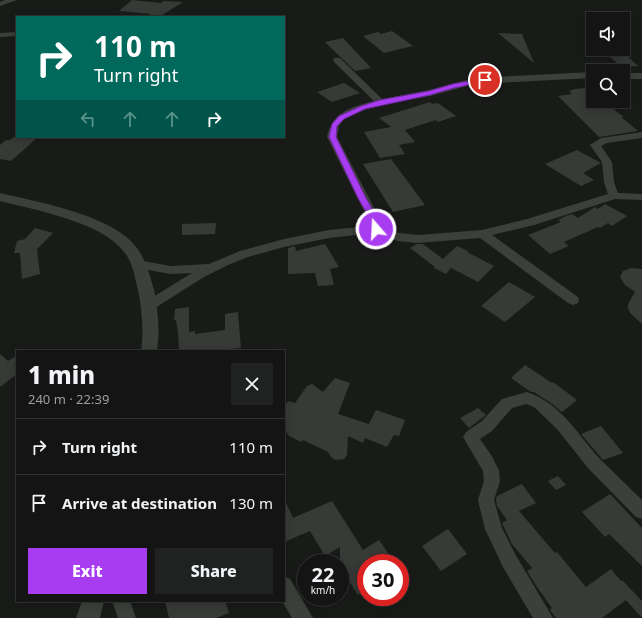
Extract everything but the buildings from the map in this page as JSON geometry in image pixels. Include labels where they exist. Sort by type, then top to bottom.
[{"type":"street","points":[[0,4],[13,0]]},
{"type":"street","points":[[0,35],[16,34]]},
{"type":"street","points":[[338,60],[380,102]]},
{"type":"street","points":[[376,229],[373,217],[332,137],[334,126],[341,117],[363,107],[380,102],[430,93],[474,81],[586,75]]},
{"type":"street","points":[[630,76],[642,76]]},
{"type":"street","points":[[614,196],[609,182],[607,162],[595,145],[604,140],[642,134]]},
{"type":"street","points":[[150,305],[212,268],[244,254],[284,243],[330,234],[376,229],[398,237],[418,239],[482,234],[530,222],[614,196],[642,197]]},
{"type":"street","points":[[0,197],[89,222],[115,235],[125,243],[131,250],[137,264],[150,305],[149,350]]},
{"type":"street","points":[[482,234],[573,300]]},
{"type":"street","points":[[137,264],[170,270],[212,268]]},
{"type":"street","points":[[544,618],[514,570],[492,526],[486,498],[493,483],[491,469],[473,444],[470,437],[487,426],[506,403],[527,398],[540,403],[562,424],[594,464],[642,512]]},
{"type":"street","points":[[285,587],[295,606],[304,618]]},
{"type":"street","points":[[88,618],[93,602]]},
{"type":"street","points":[[121,602],[127,618]]},
{"type":"route","points":[[376,229],[373,217],[332,137],[334,126],[341,117],[363,107],[380,102],[430,93],[474,81],[485,80]]}]
